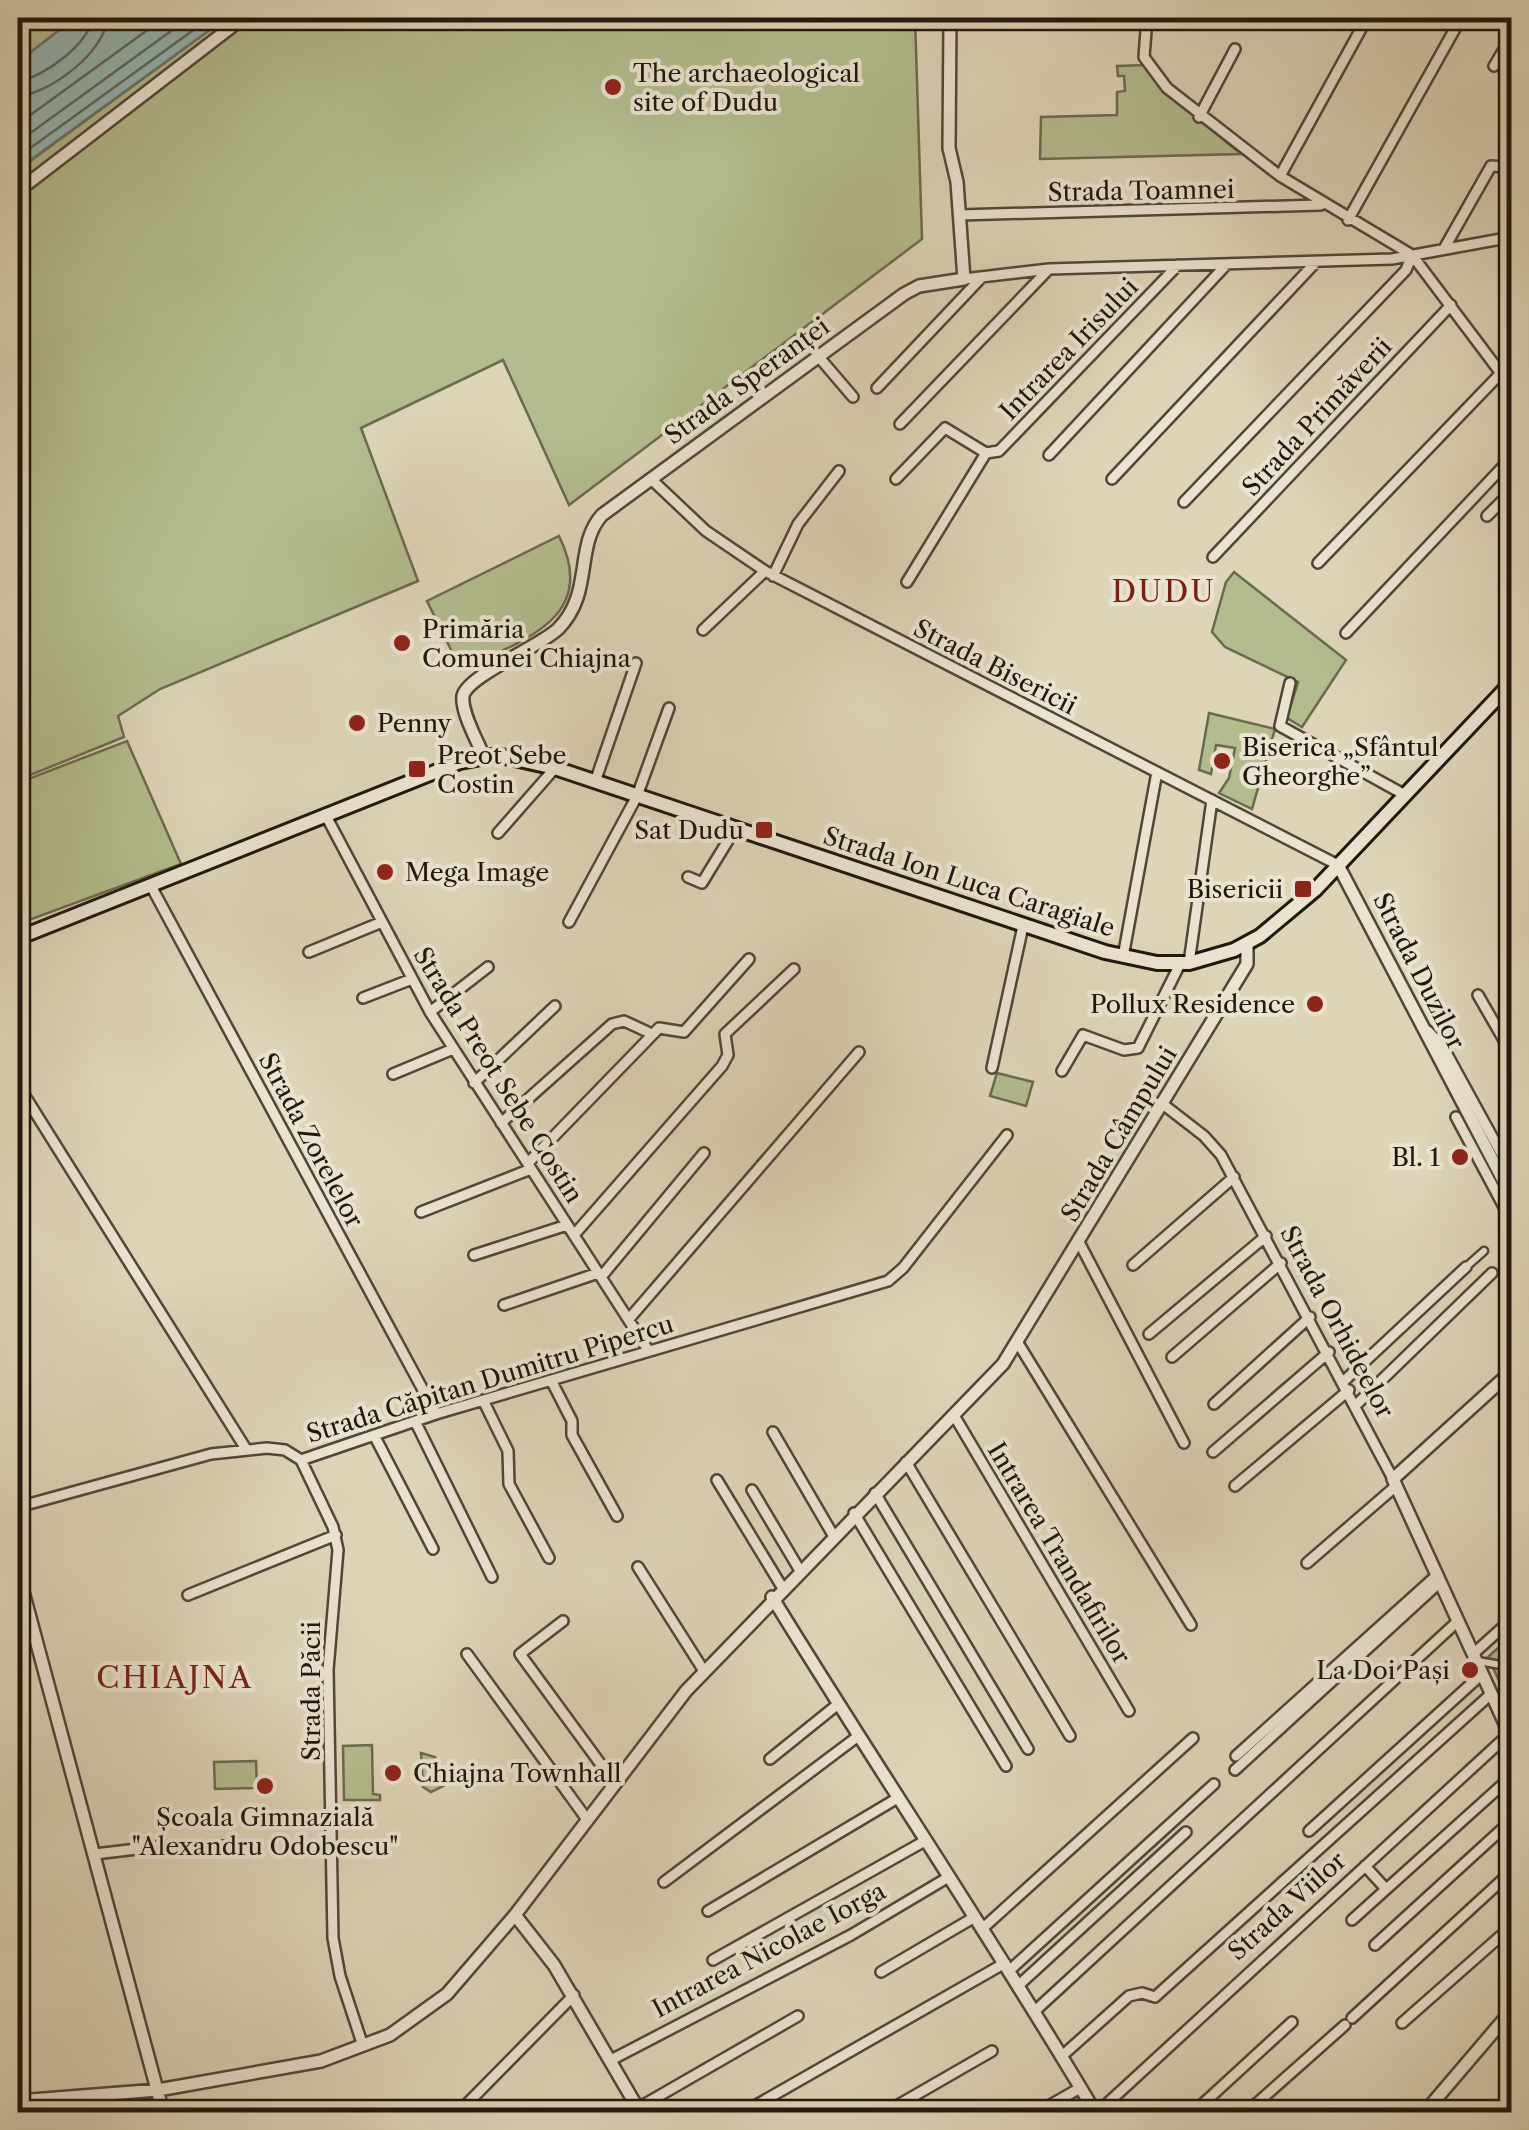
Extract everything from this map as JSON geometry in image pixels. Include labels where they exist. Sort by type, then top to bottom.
[{"type":"main road","name":"Strada Ion Luca Caragiale","points":[[18,938],[483,755],[555,768],[1123,957],[1185,963],[1247,944],[1291,912],[1340,869],[1512,682]]},
{"type":"street","points":[[18,191],[244,18]]},
{"type":"street","points":[[950,18],[949,148],[964,278]]},
{"type":"street","points":[[1146,18],[1143,50],[1148,64],[1199,117],[1324,205],[1412,255],[1512,388]]},
{"type":"street","points":[[1280,176],[1368,18]]},
{"type":"street","points":[[1348,220],[1461,18]]},
{"type":"street","points":[[1494,66],[1512,36]]},
{"type":"street","points":[[1199,117],[1235,49]]},
{"type":"street","points":[[1444,247],[1491,166],[1506,167]]},
{"type":"street","name":"Strada Toamnei","points":[[959,215],[1324,205]]},
{"type":"street","name":"Strada Speranței","points":[[483,755],[464,702],[465,690],[477,678],[540,644],[568,617],[582,590],[595,524],[651,478],[910,290],[964,278],[1050,268],[1316,262],[1412,255],[1512,237]]},
{"type":"street","points":[[1184,502],[1406,270],[1412,255]]},
{"type":"street","points":[[1112,479],[1316,262]]},
{"type":"street","name":"Intrarea Irisului","points":[[986,453],[999,451],[1178,264]]},
{"type":"street","points":[[1048,454],[1226,264]]},
{"type":"street","points":[[900,424],[1050,268]]},
{"type":"street","points":[[877,388],[982,276]]},
{"type":"street","name":"Strada Primăverii","points":[[1213,556],[1450,305]]},
{"type":"street","points":[[818,356],[852,397]]},
{"type":"street","points":[[1318,563],[1500,373]]},
{"type":"street","points":[[896,479],[944,428],[986,453],[907,582]]},
{"type":"street","points":[[1346,633],[1512,457]]},
{"type":"street","points":[[703,630],[769,574],[798,524],[839,471]]},
{"type":"street","name":"Strada Bisericii","points":[[651,478],[706,531],[769,574],[1340,869]]},
{"type":"street","points":[[1487,516],[1512,490]]},
{"type":"street","points":[[595,782],[636,663]]},
{"type":"street","points":[[1290,683],[1280,726],[1405,795]]},
{"type":"street","points":[[569,922],[637,796],[670,708]]},
{"type":"street","points":[[498,833],[555,768]]},
{"type":"street","points":[[1123,957],[1157,772]]},
{"type":"street","points":[[1062,1070],[1083,1035],[1127,1051],[1138,1048],[1185,963],[1212,800]]},
{"type":"street","name":"Strada Preot Sebe Costin","points":[[325,814],[430,1012],[648,1350]]},
{"type":"street","points":[[688,877],[700,884],[704,881],[736,829]]},
{"type":"street","name":"Strada Duzilor","points":[[1340,869],[1512,1197]]},
{"type":"street","name":"Strada Zorelelor","points":[[151,886],[436,1414]]},
{"type":"street","points":[[309,952],[382,922]]},
{"type":"street","points":[[992,1068],[1023,926]]},
{"type":"street","name":"Strada Câmpului","points":[[18,2101],[158,2090],[293,2067],[364,2046],[428,2012],[515,1915],[613,1781],[704,1670],[833,1534],[955,1416],[1018,1344],[1247,964],[1247,944]]},
{"type":"street","points":[[421,1212],[530,1166],[652,1034],[661,1026],[684,1032],[749,959]]},
{"type":"street","points":[[430,1012],[488,967]]},
{"type":"street","points":[[574,1234],[722,1066],[728,1054],[725,1034],[794,969]]},
{"type":"street","points":[[363,998],[412,979]]},
{"type":"street","points":[[1478,994],[1512,1054]]},
{"type":"street","points":[[474,1082],[555,1006]]},
{"type":"street","points":[[501,1123],[612,1024],[624,1021],[652,1034]]},
{"type":"street","points":[[1423,1025],[1443,1047],[1512,1173]]},
{"type":"street","points":[[392,1074],[453,1049]]},
{"type":"street","points":[[629,1320],[860,1052]]},
{"type":"street","points":[[18,1085],[246,1449]]},
{"type":"street","name":"Strada Orhideelor","points":[[1164,1106],[1209,1140],[1281,1263],[1395,1482],[1510,1736]]},
{"type":"street","points":[[1456,1118],[1512,1222]]},
{"type":"street","name":"Strada Căpitan Dumitru Pipercu","points":[[18,1507],[194,1458],[246,1449],[285,1450],[301,1460],[436,1414],[858,1290],[895,1276],[1007,1134]]},
{"type":"street","points":[[504,1305],[599,1275],[704,1153]]},
{"type":"street","points":[[1133,1266],[1234,1178]]},
{"type":"street","points":[[474,1255],[567,1224]]},
{"type":"street","points":[[1149,1334],[1266,1236]]},
{"type":"street","points":[[1080,1244],[1184,1443]]},
{"type":"street","points":[[1234,1486],[1346,1385],[1484,1251]]},
{"type":"street","points":[[1172,1357],[1281,1263]]},
{"type":"street","points":[[1356,1404],[1492,1274]]},
{"type":"street","points":[[1214,1404],[1310,1317]]},
{"type":"street","points":[[1018,1344],[1191,1624]]},
{"type":"street","points":[[1212,1452],[1329,1352]]},
{"type":"street","points":[[1308,1563],[1512,1371]]},
{"type":"street","points":[[551,1380],[572,1421],[572,1436],[617,1516]]},
{"type":"street","points":[[483,1400],[508,1450],[509,1484],[549,1558]]},
{"type":"street","name":"Intrarea Trandafirilor","points":[[955,1416],[1128,1710]]},
{"type":"street","points":[[415,1421],[492,1577]]},
{"type":"street","points":[[773,1432],[833,1534]]},
{"type":"street","points":[[374,1435],[433,1548]]},
{"type":"street","name":"Strada Păcii","points":[[301,1460],[336,1535],[328,1670],[334,1938],[340,1976],[364,2046]]},
{"type":"street","points":[[906,1462],[1070,1736]]},
{"type":"street","points":[[717,1480],[782,1587]]},
{"type":"street","points":[[752,1490],[799,1570]]},
{"type":"street","points":[[875,1492],[1028,1748]]},
{"type":"street","points":[[854,1513],[1006,1766]]},
{"type":"street","points":[[188,1595],[336,1535]]},
{"type":"street","points":[[638,1568],[704,1670]]},
{"type":"street","points":[[18,1573],[162,2112]]},
{"type":"street","points":[[1236,1756],[1438,1579]]},
{"type":"street","points":[[1235,1770],[1438,1579]]},
{"type":"street","name":"Strada Viilor","points":[[772,1597],[923,1842],[1020,1984],[1096,2112],[1510,1736]]},
{"type":"street","points":[[1474,1658],[1512,1619]]},
{"type":"street","points":[[563,1621],[520,1654],[613,1781]]},
{"type":"street","points":[[1036,2010],[1458,1621]]},
{"type":"street","points":[[467,1654],[586,1818]]},
{"type":"street","points":[[1474,1658],[1512,1667]]},
{"type":"street","points":[[1308,1831],[1482,1674]]},
{"type":"street","points":[[1062,2056],[1128,1996],[1142,1992],[1155,1997],[1491,1694]]},
{"type":"street","points":[[770,1759],[836,1705]]},
{"type":"street","points":[[664,1882],[857,1737]]},
{"type":"street","points":[[982,1929],[1193,1738]]},
{"type":"street","points":[[1352,1920],[1512,1776]]},
{"type":"street","points":[[744,2112],[1007,1966],[1214,1784]]},
{"type":"street","points":[[708,1911],[896,1799]]},
{"type":"street","points":[[1375,1946],[1512,1820]]},
{"type":"street","points":[[1020,1984],[1186,1832]]},
{"type":"street","points":[[713,1960],[923,1842]]},
{"type":"street","points":[[94,1854],[162,1846],[224,1846]]},
{"type":"street","points":[[1365,1866],[1386,1889]]},
{"type":"street","points":[[1247,2112],[1512,1871]]},
{"type":"street","name":"Intrarea Nicolae Iorga","points":[[611,2060],[851,1935],[947,1878]]},
{"type":"street","points":[[515,1915],[574,1995],[639,2110],[798,2016]]},
{"type":"street","points":[[881,1972],[974,1918]]},
{"type":"street","points":[[1402,2023],[1512,1926]]},
{"type":"street","points":[[460,2112],[574,1995]]},
{"type":"street","points":[[1426,2112],[1512,2010]]},
{"type":"street","points":[[1194,2112],[1292,2022]]},
{"type":"street","points":[[886,2112],[992,2051]]},
{"type":"street","points":[[1038,2112],[1080,2088]]},
{"type":"green space","points":[[18,18],[75,18],[18,62]]},
{"type":"green space","points":[[226,18],[915,18],[922,239],[569,505],[503,360],[361,428],[418,581],[160,689],[118,716],[124,737],[18,780],[18,170]]},
{"type":"green space","points":[[1146,65],[1184,107],[1241,154],[1040,159],[1041,117],[1117,115],[1117,92],[1125,91],[1124,76],[1118,76],[1117,66]]},
{"type":"green space","points":[[559,536],[569,564],[570,588],[562,607],[530,636],[461,670],[427,601]]},
{"type":"green space","points":[[1234,572],[1346,660],[1302,727],[1287,718],[1298,682],[1225,647],[1212,632],[1226,582]]},
{"type":"green space","points":[[1209,713],[1275,729],[1252,809],[1219,793],[1229,778],[1235,748],[1216,745],[1211,774],[1199,770]]},
{"type":"green space","points":[[127,741],[181,864],[18,924],[18,783]]},
{"type":"green space","points":[[997,1073],[1033,1082],[1026,1106],[990,1096]]},
{"type":"green space","points":[[1511,1636],[1511,1706],[1488,1657]]},
{"type":"green space","points":[[372,1745],[373,1794],[380,1795],[380,1800],[344,1800],[343,1746]]},
{"type":"green space","points":[[421,1753],[435,1757],[448,1776],[445,1785],[431,1792],[423,1787]]},
{"type":"green space","points":[[256,1761],[257,1788],[215,1789],[214,1762]]},
{"type":"water","points":[[75,18],[226,18],[18,169],[18,62]]},
{"type":"place","name":"The archaeological site of Dudu","points":[[613,87]]},
{"type":"place","name":"Primăria Comunei Chiajna","points":[[402,643]]},
{"type":"place","name":"Penny","points":[[357,723]]},
{"type":"place","name":"Biserica „Sfântul Gheorghe”","points":[[1222,761]]},
{"type":"place","name":"Preot Sebe Costin","points":[[417,769]]},
{"type":"place","name":"Sat Dudu","points":[[764,830]]},
{"type":"place","name":"Mega Image","points":[[385,872]]},
{"type":"place","name":"Bisericii","points":[[1303,889]]},
{"type":"place","name":"Pollux Residence","points":[[1315,1004]]},
{"type":"place","name":"Bl. 1","points":[[1460,1157]]},
{"type":"place","name":"La Doi Pași","points":[[1470,1670]]},
{"type":"place","name":"Chiajna Townhall","points":[[393,1773]]},
{"type":"place","name":"Școala Gimnazială \"Alexandru Odobescu\"","points":[[265,1786]]},
{"type":"district","name":"DUDU","points":[[1164,591]]},
{"type":"district","name":"CHIAJNA","points":[[175,1677]]}]
